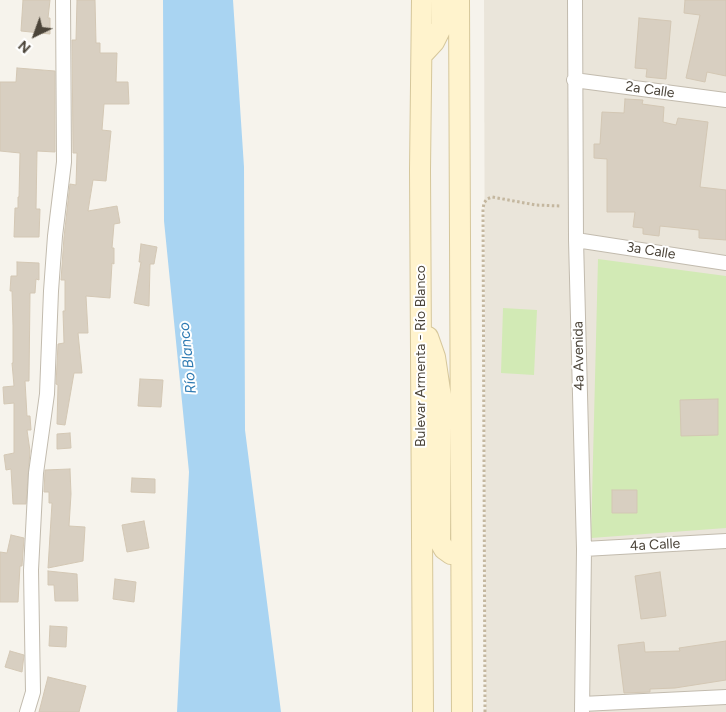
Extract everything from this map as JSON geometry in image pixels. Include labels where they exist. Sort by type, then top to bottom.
[{"type":"main road","name":"Bulevar Armenta - Río Blanco","points":[[422,0],[420,170],[424,712]]},
{"type":"main road","points":[[422,54],[434,42],[442,26],[442,0]]},
{"type":"main road","points":[[459,0],[462,712]]},
{"type":"main road","points":[[421,316],[434,358],[441,397],[440,542],[444,549],[451,554],[461,553]]},
{"type":"street","points":[[27,712],[33,692],[31,570],[36,473],[46,394],[51,282],[64,162],[63,0]]},
{"type":"street","name":"4a Avenida","points":[[575,0],[576,240],[584,548],[582,708]]},
{"type":"street","name":"2a Calle","points":[[574,80],[726,100]]},
{"type":"street","name":"3a Calle","points":[[576,240],[726,263]]},
{"type":"street","name":"4a Calle","points":[[584,548],[726,541]]},
{"type":"street","points":[[582,708],[726,697]]},
{"type":"path","points":[[484,712],[484,203],[487,199],[497,197],[536,204],[577,207]]},
{"type":"shaded area","points":[[484,0],[726,0],[726,712],[486,712]]},
{"type":"green space","points":[[598,259],[726,276],[726,528],[591,538]]},
{"type":"green space","points":[[503,308],[537,310],[534,375],[501,373]]},
{"type":"water","name":"Río Blanco","points":[[163,0],[233,0],[244,167],[245,430],[281,712],[177,712],[189,472],[164,221]]},
{"type":"building","points":[[23,0],[50,0],[48,18],[50,18],[50,34],[21,31]]},
{"type":"building","points":[[77,0],[95,0],[96,43],[100,43],[100,53],[117,53],[116,82],[128,82],[129,104],[104,104],[102,130],[111,131],[106,181],[93,180],[88,211],[117,206],[120,223],[114,224],[112,248],[114,248],[114,264],[112,263],[110,298],[86,296],[88,333],[78,333],[82,373],[74,373],[65,425],[57,424],[58,385],[56,384],[58,344],[64,343],[63,311],[65,311],[65,280],[61,280],[64,237],[70,184],[76,185],[77,153],[73,153],[72,40],[76,40]]},
{"type":"building","points":[[685,0],[726,0],[726,76],[707,72],[705,82],[686,78],[700,15],[684,13]]},
{"type":"building","points":[[639,18],[671,21],[666,79],[646,77],[647,69],[635,68]]},
{"type":"building","points":[[17,68],[55,71],[55,152],[37,151],[36,209],[40,209],[39,237],[14,237],[15,208],[18,208],[19,197],[20,153],[0,151],[0,82],[16,82]]},
{"type":"building","points":[[625,99],[643,100],[642,104],[664,107],[663,122],[676,125],[678,118],[708,122],[700,187],[726,190],[726,240],[699,238],[699,230],[660,226],[659,236],[643,234],[643,228],[633,227],[635,212],[607,212],[607,159],[594,158],[594,144],[600,144],[602,112],[624,113]]},
{"type":"building","points":[[141,244],[157,247],[154,264],[150,264],[149,306],[134,303],[141,262],[139,262]]},
{"type":"building","points":[[17,262],[39,263],[39,280],[36,279],[35,293],[30,293],[29,381],[25,381],[27,416],[30,416],[31,430],[27,430],[30,451],[26,504],[13,504],[11,469],[6,470],[4,455],[14,453],[14,403],[4,404],[3,387],[14,386],[12,363],[12,291],[10,291],[11,276],[17,276]]},
{"type":"building","points":[[140,379],[163,380],[161,407],[138,406]]},
{"type":"building","points":[[718,399],[718,435],[681,436],[680,400]]},
{"type":"building","points":[[70,433],[71,448],[57,449],[57,434]]},
{"type":"building","points":[[70,469],[69,526],[85,527],[83,561],[48,568],[52,503],[49,503],[49,492],[44,492],[45,470]]},
{"type":"building","points":[[132,478],[155,479],[155,493],[131,492]]},
{"type":"building","points":[[612,490],[637,490],[637,513],[612,513]]},
{"type":"building","points":[[144,521],[149,548],[127,552],[122,525]]},
{"type":"building","points":[[11,535],[24,538],[18,602],[0,602],[0,552],[7,553]]},
{"type":"building","points":[[48,571],[77,574],[78,601],[55,601],[54,585],[48,585]]},
{"type":"building","points":[[660,572],[666,616],[641,619],[635,576]]},
{"type":"building","points":[[115,579],[136,582],[134,602],[113,599]]},
{"type":"building","points":[[50,626],[67,627],[66,647],[49,646]]},
{"type":"building","points":[[726,641],[726,680],[675,688],[650,689],[650,692],[624,693],[618,645],[644,642],[645,652],[680,651],[679,648]]},
{"type":"building","points":[[10,651],[24,655],[22,672],[5,667]]},
{"type":"building","points":[[48,677],[86,686],[79,712],[39,712]]}]
